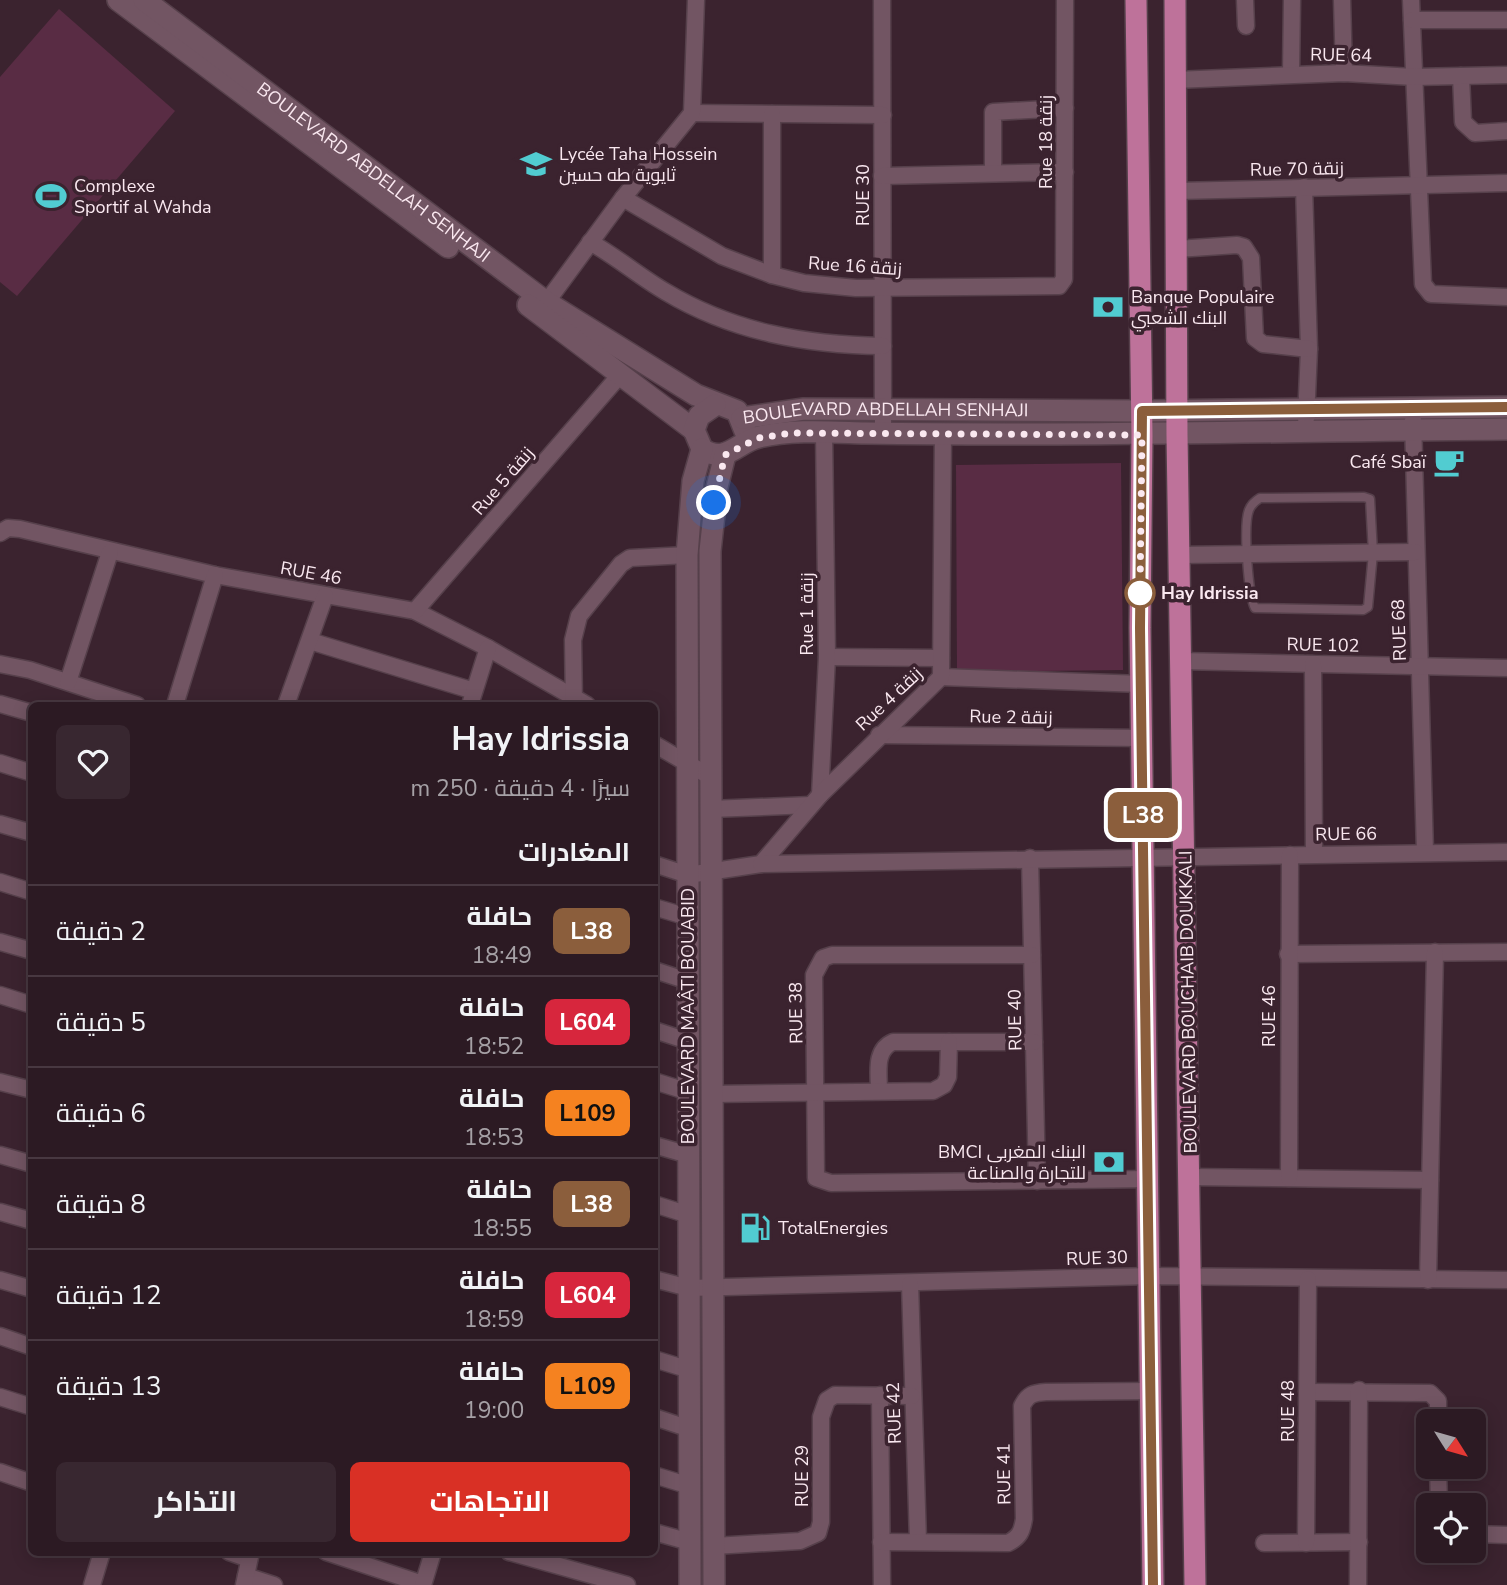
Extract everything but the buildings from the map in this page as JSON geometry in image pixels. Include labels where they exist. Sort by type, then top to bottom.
[{"type":"main road","points":[[1136,0],[1142,411],[1140,628],[1153,1585]]},
{"type":"main road","name":"BOULEVARD BOUCHAIB DOUKKALI","points":[[1175,0],[1179,410],[1177,435],[1186,857],[1195,1585]]},
{"type":"street","name":"BOULEVARD ABDELLAH SENHAJI","points":[[118,0],[542,308],[715,405],[731,407],[742,418],[804,409],[1142,411],[1507,407]]},
{"type":"street","name":"BOULEVARD ABDELLAH SENHAJI","points":[[144,0],[542,308],[713,455],[733,450],[758,438],[824,432],[1177,435],[1507,429]]},
{"type":"street","points":[[542,308],[623,198],[692,113],[696,0]]},
{"type":"street","name":"RUE 30","points":[[883,0],[883,433]]},
{"type":"street","name":"Rue 18 زنقة","points":[[1062,284],[1065,0]]},
{"type":"street","points":[[1245,0],[1245,26]]},
{"type":"street","points":[[1291,74],[1292,0]]},
{"type":"street","points":[[1342,0],[1344,73]]},
{"type":"street","points":[[1411,0],[1423,284],[1426,291],[1438,295],[1507,297]]},
{"type":"street","points":[[1412,20],[1507,20]]},
{"type":"street","name":"RUE 64","points":[[1175,80],[1344,73],[1414,77],[1507,75]]},
{"type":"street","points":[[1461,76],[1463,122],[1475,133],[1507,131]]},
{"type":"street","points":[[993,173],[991,116],[995,110],[1065,108]]},
{"type":"street","points":[[692,113],[883,115]]},
{"type":"street","points":[[772,114],[772,275]]},
{"type":"street","points":[[882,176],[1065,172]]},
{"type":"street","name":"Rue 70 زنقة","points":[[1177,191],[1507,183]]},
{"type":"street","points":[[1304,187],[1309,349],[1305,432]]},
{"type":"street","name":"Rue 16 زنقة","points":[[623,198],[702,246],[772,275],[827,286],[883,289],[1062,284]]},
{"type":"street","points":[[590,242],[668,293],[734,323],[794,341],[883,346]]},
{"type":"street","points":[[1177,249],[1237,245],[1244,247],[1251,258],[1255,338],[1268,345],[1309,349]]},
{"type":"street","name":"Rue 5 زنقة","points":[[415,611],[620,375]]},
{"type":"street","name":"BOULEVARD MAÂTI BOUABID","points":[[690,1585],[687,555],[697,439],[702,412],[715,405]]},
{"type":"street","name":"RUE 68","points":[[1413,407],[1424,852]]},
{"type":"street","name":"BOULEVARD MAÂTI BOUABID","points":[[714,1585],[710,551],[717,487],[733,450],[745,431],[742,418]]},
{"type":"street","name":"Rue 1 زنقة","points":[[816,800],[827,657],[824,432]]},
{"type":"street","name":"Rue 4 زنقة","points":[[761,864],[816,800],[879,735],[941,677],[943,433]]},
{"type":"street","name":"RUE 46","points":[[4,530],[215,575],[415,611],[488,648],[577,702]]},
{"type":"street","points":[[68,682],[110,552]]},
{"type":"street","points":[[1179,555],[1415,552]]},
{"type":"street","points":[[579,702],[573,640],[579,616],[621,564],[630,558],[687,555]]},
{"type":"street","points":[[176,702],[215,575]]},
{"type":"street","points":[[287,702],[325,596]]},
{"type":"street","points":[[310,642],[472,698],[488,648]]},
{"type":"street","points":[[827,657],[941,658]]},
{"type":"street","name":"RUE 102","points":[[1180,662],[1507,668]]},
{"type":"street","points":[[0,664],[128,702]]},
{"type":"street","points":[[1313,664],[1314,854]]},
{"type":"street","points":[[941,677],[1142,684]]},
{"type":"street","points":[[0,704],[28,712]]},
{"type":"street","name":"Rue 2 زنقة","points":[[879,735],[1142,738]]},
{"type":"street","points":[[658,746],[711,777]]},
{"type":"street","points":[[0,763],[28,772]]},
{"type":"street","points":[[711,808],[816,800]]},
{"type":"street","points":[[0,824],[28,832]]},
{"type":"street","name":"RUE 66","points":[[761,864],[1507,852]]},
{"type":"street","name":"RUE 46","points":[[1289,1178],[1290,855]]},
{"type":"street","name":"RUE 40","points":[[1030,858],[1037,1181]]},
{"type":"street","points":[[658,865],[688,874],[761,864]]},
{"type":"street","points":[[0,882],[28,890]]},
{"type":"street","points":[[658,908],[688,917]]},
{"type":"street","points":[[0,942],[28,950]]},
{"type":"street","points":[[1428,1280],[1435,952]]},
{"type":"street","points":[[1288,954],[1507,952]]},
{"type":"street","name":"RUE 38","points":[[1032,955],[832,955],[823,958],[814,975],[817,1091],[814,1171],[816,1178],[831,1183],[1037,1181]]},
{"type":"street","points":[[658,971],[688,981]]},
{"type":"street","points":[[0,995],[28,1004]]},
{"type":"street","points":[[658,1031],[688,1041]]},
{"type":"street","points":[[712,1094],[940,1090],[948,1077],[949,1042]]},
{"type":"street","points":[[878,1091],[879,1057],[887,1045],[1034,1042]]},
{"type":"street","points":[[0,1082],[28,1089]]},
{"type":"street","points":[[658,1082],[689,1092]]},
{"type":"street","points":[[658,1146],[689,1155]]},
{"type":"street","points":[[0,1155],[28,1163]]},
{"type":"street","points":[[1191,1177],[1430,1180]]},
{"type":"street","points":[[1037,1181],[1149,1179]]},
{"type":"street","points":[[658,1205],[689,1215]]},
{"type":"street","points":[[0,1212],[28,1220]]},
{"type":"street","name":"RUE 30","points":[[658,1280],[689,1288],[713,1288],[1150,1276],[1507,1280]]},
{"type":"street","name":"RUE 48","points":[[1306,1543],[1308,1279]]},
{"type":"street","points":[[0,1280],[28,1288]]},
{"type":"street","name":"RUE 42","points":[[910,1284],[918,1541]]},
{"type":"street","points":[[0,1336],[28,1346]]},
{"type":"street","points":[[658,1360],[690,1370]]},
{"type":"street","points":[[1307,1392],[1359,1390],[1430,1393],[1438,1401],[1438,1409]]},
{"type":"street","points":[[1358,1585],[1359,1390]]},
{"type":"street","name":"RUE 41","points":[[881,1542],[1008,1543],[1019,1536],[1024,1518],[1022,1406],[1033,1393],[1150,1391]]},
{"type":"street","name":"RUE 29","points":[[714,1546],[800,1541],[818,1533],[821,1522],[822,1408],[835,1395],[912,1396]]},
{"type":"street","name":"RUE 42","points":[[880,1395],[882,1585]]},
{"type":"street","points":[[0,1397],[28,1406]]},
{"type":"street","points":[[658,1419],[690,1429]]},
{"type":"street","points":[[0,1472],[28,1482]]},
{"type":"street","points":[[658,1476],[690,1486]]},
{"type":"street","points":[[658,1533],[690,1542]]},
{"type":"street","points":[[1486,1534],[1507,1535]]},
{"type":"street","points":[[1264,1543],[1359,1542]]},
{"type":"street","points":[[92,1585],[101,1556]]},
{"type":"street","points":[[250,1556],[245,1581],[274,1585]]},
{"type":"street","points":[[338,1556],[423,1584],[432,1556]]},
{"type":"street","points":[[523,1556],[627,1585]]},
{"type":"lane","points":[[1260,498],[1370,499],[1373,553],[1371,598],[1363,610],[1255,608],[1248,554],[1248,511],[1260,498]]},
{"type":"shaded area","name":"Complexe Sportif al Wahda","points":[[59,9],[175,111],[17,296],[0,282],[0,77]]},
{"type":"shaded area","points":[[1121,463],[1123,670],[957,672],[956,465]]},
{"type":"bus line","name":"L38","points":[[1153,1585],[1140,628],[1142,411],[1507,407]]},
{"type":"place","name":"Lycée Taha Hossein ثايوية طه حسين","points":[[536,164]]},
{"type":"place","name":"Complexe Sportif al Wahda","points":[[51,196]]},
{"type":"place","name":"Banque Populaire البنك الشعبي","points":[[1108,307]]},
{"type":"place","name":"Café Sbaï","points":[[1449,462]]},
{"type":"place","name":"Hay Idrissia","points":[[1140,593]]},
{"type":"place","name":"BMCI البنك المغربي للتجارة والصناعة","points":[[1109,1162]]},
{"type":"place","name":"TotalEnergies","points":[[755,1228]]},
{"type":"route","points":[[714,503],[725,455],[734,452],[741,444],[758,438],[824,432],[1142,435],[1140,593]]}]
